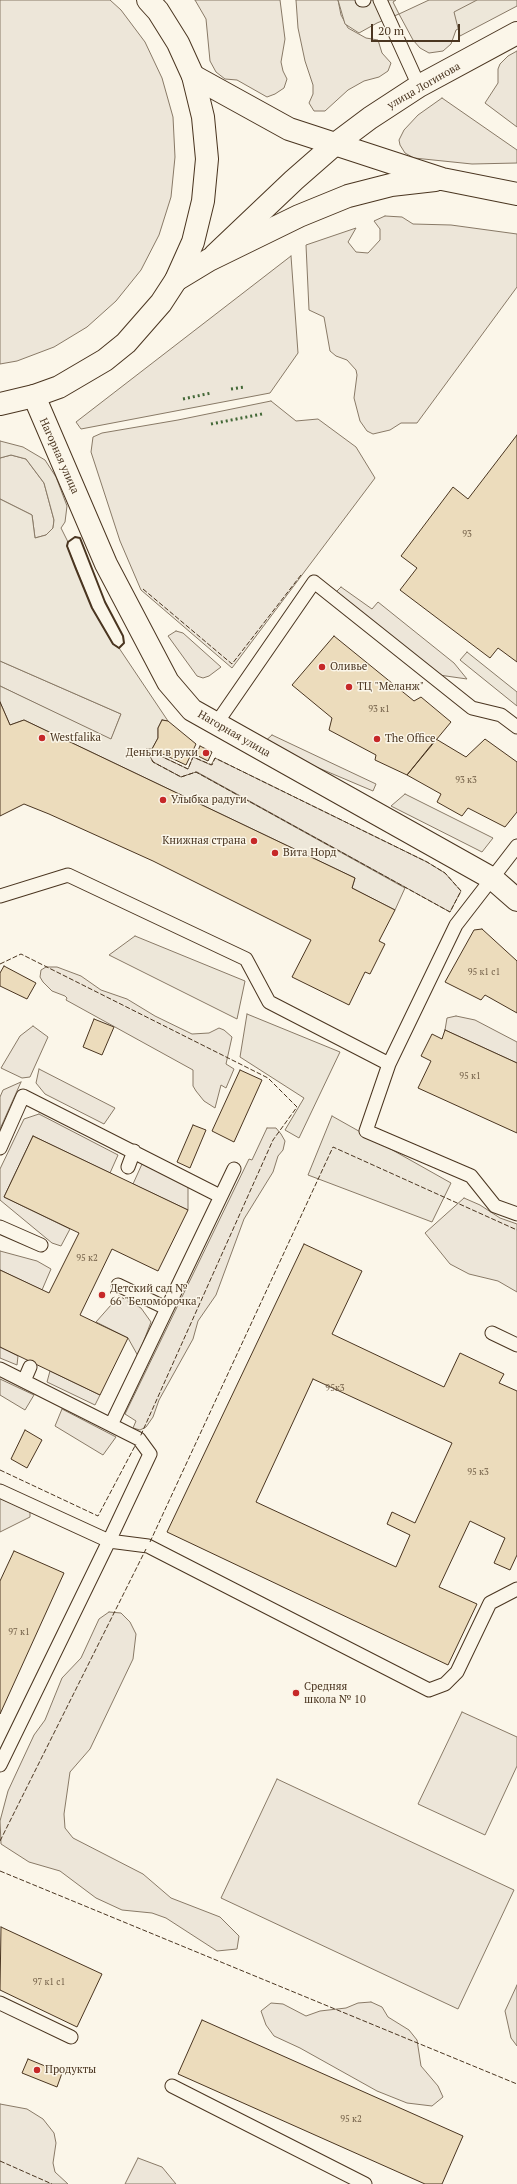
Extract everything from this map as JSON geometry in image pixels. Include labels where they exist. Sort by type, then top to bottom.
[{"type":"street","points":[[0,404],[34,396],[59,387],[105,360],[126,343],[145,324],[176,280],[193,242],[203,201],[207,159],[203,117],[192,76],[178,43],[158,11],[148,0]]},
{"type":"street","name":"улица Логинова","points":[[210,260],[334,145],[370,118],[419,86],[517,33]]},
{"type":"street","points":[[192,76],[289,129],[334,145],[442,179],[517,194]]},
{"type":"street","points":[[176,280],[210,260],[299,216],[348,196],[391,185],[442,179]]},
{"type":"street","name":"Нагорная улица","points":[[34,396],[106,564],[168,682],[192,710],[492,879],[517,900]]},
{"type":"lane","points":[[380,0],[419,86]]},
{"type":"lane","points":[[216,724],[314,582],[472,708],[501,715],[517,727]]},
{"type":"lane","points":[[517,846],[456,924],[389,1064],[366,1131],[471,1176],[495,1206],[517,1214]]},
{"type":"lane","points":[[0,896],[68,876],[246,959],[269,1002],[389,1064]]},
{"type":"lane","points":[[0,1148],[23,1096],[220,1196]]},
{"type":"lane","points":[[128,1167],[134,1151]]},
{"type":"lane","points":[[111,1425],[234,1169]]},
{"type":"lane","points":[[0,1227],[41,1245]]},
{"type":"lane","points":[[118,1284],[166,1308]]},
{"type":"lane","points":[[492,1333],[517,1345]]},
{"type":"lane","points":[[24,1381],[30,1367]]},
{"type":"lane","points":[[0,1369],[139,1439],[150,1454],[0,1765]]},
{"type":"lane","points":[[0,1491],[109,1541],[148,1546],[429,1690],[445,1684],[457,1672],[490,1603],[517,1589]]},
{"type":"lane","points":[[0,2003],[71,2037]]},
{"type":"lane","points":[[172,2086],[364,2184]]},
{"type":"shaded area","points":[[0,0],[110,0],[121,10],[145,42],[162,78],[173,117],[175,157],[171,197],[159,235],[141,270],[116,301],[87,327],[54,347],[17,361],[0,364]]},
{"type":"shaded area","points":[[195,0],[280,0],[285,39],[281,62],[287,79],[284,88],[267,97],[237,80],[225,79],[216,72],[210,61],[206,19]]},
{"type":"shaded area","points":[[296,0],[338,0],[341,15],[348,28],[366,38],[378,40],[382,53],[391,63],[388,71],[379,77],[364,81],[348,90],[325,111],[314,111],[309,103],[313,94],[313,85],[305,61],[298,28]]},
{"type":"shaded area","points":[[338,0],[396,0],[393,2],[399,14],[377,23],[359,33],[345,24]]},
{"type":"shaded area","points":[[429,0],[515,0],[456,30],[451,44],[443,51],[429,53],[420,48],[413,40],[399,14]]},
{"type":"shaded area","points":[[477,0],[517,0],[517,6],[460,36],[454,12]]},
{"type":"shaded area","points":[[517,51],[517,127],[485,103],[498,83],[498,69],[500,64],[508,56]]},
{"type":"shaded area","points":[[442,98],[517,150],[517,163],[472,164],[414,158],[405,153],[399,140],[404,130],[418,115]]},
{"type":"shaded area","points":[[385,216],[402,217],[413,224],[451,225],[517,234],[517,287],[417,423],[401,423],[390,430],[373,434],[367,431],[360,421],[354,398],[357,375],[356,370],[347,360],[336,356],[330,351],[324,317],[309,310],[306,245],[356,228],[348,242],[356,252],[368,253],[380,240],[380,229],[374,221]]},
{"type":"shaded area","points":[[291,256],[298,353],[270,393],[81,429],[76,422]]},
{"type":"shaded area","points":[[271,401],[296,421],[318,419],[356,447],[375,478],[232,668],[141,590],[120,541],[91,452],[93,437],[102,433],[178,420]]},
{"type":"shaded area","points":[[0,441],[23,447],[45,460],[56,477],[67,506],[65,522],[61,528],[68,542],[67,546],[92,608],[113,644],[119,648],[168,721],[162,720],[158,728],[158,738],[152,749],[146,749],[153,762],[181,777],[196,772],[405,888],[395,910],[352,888],[355,878],[24,720],[10,725],[0,702],[0,686],[111,739],[121,714],[0,661],[0,499],[32,515],[35,538],[46,535],[53,528],[54,520],[44,483],[26,459],[11,455],[0,458]]},
{"type":"shaded area","points":[[11,455],[26,459],[44,483],[54,520],[53,528],[46,535],[35,538],[32,515],[0,499],[0,458]]},
{"type":"shaded area","points":[[341,587],[372,609],[378,602],[454,663],[467,679],[439,675],[336,592]]},
{"type":"shaded area","points":[[176,631],[183,633],[221,667],[209,676],[203,678],[197,676],[168,636]]},
{"type":"shaded area","points":[[467,652],[517,692],[517,706],[460,660]]},
{"type":"shaded area","points":[[0,661],[121,714],[111,740],[0,686]]},
{"type":"shaded area","points":[[272,735],[376,784],[373,791],[262,744]]},
{"type":"shaded area","points":[[146,749],[188,769],[193,757],[211,765],[215,758],[427,862],[445,873],[461,891],[450,912],[197,772],[181,777],[153,762]]},
{"type":"shaded area","points":[[405,794],[493,838],[482,852],[391,806]]},
{"type":"shaded area","points":[[135,936],[245,981],[237,1019],[109,955]]},
{"type":"shaded area","points":[[46,967],[57,967],[81,976],[101,990],[127,999],[155,1016],[192,1034],[209,1033],[219,1028],[224,1030],[232,1037],[226,1064],[234,1069],[226,1088],[221,1085],[215,1108],[204,1101],[193,1086],[193,1070],[66,1000],[67,998],[65,996],[52,991],[40,977],[41,970]]},
{"type":"shaded area","points":[[247,1014],[340,1052],[299,1138],[285,1130],[304,1098],[240,1057]]},
{"type":"shaded area","points":[[456,1016],[475,1020],[517,1042],[517,1063],[445,1030],[447,1018]]},
{"type":"shaded area","points":[[33,1026],[48,1037],[30,1077],[22,1078],[1,1068],[20,1036]]},
{"type":"shaded area","points":[[39,1069],[115,1108],[104,1124],[45,1094],[36,1083]]},
{"type":"shaded area","points":[[21,1082],[0,1129],[0,1097],[3,1090]]},
{"type":"shaded area","points":[[39,1114],[118,1155],[110,1173],[33,1136],[4,1197],[70,1229],[61,1246],[52,1243],[0,1200],[0,1169],[24,1119]]},
{"type":"shaded area","points":[[332,1116],[451,1183],[432,1222],[308,1175]]},
{"type":"shaded area","points":[[267,1128],[276,1128],[281,1134],[285,1141],[283,1150],[278,1156],[273,1172],[244,1219],[216,1295],[198,1321],[193,1339],[159,1400],[153,1417],[146,1427],[140,1430],[133,1428],[136,1421],[125,1414],[249,1159],[252,1160]]},
{"type":"shaded area","points":[[142,1164],[188,1186],[188,1210],[133,1184]]},
{"type":"shaded area","points":[[464,1198],[480,1205],[500,1218],[517,1224],[517,1292],[498,1281],[469,1274],[450,1264],[425,1233]]},
{"type":"shaded area","points":[[0,1251],[37,1261],[51,1269],[42,1290],[0,1270]]},
{"type":"shaded area","points":[[119,1296],[141,1308],[151,1322],[138,1356],[128,1338],[96,1322]]},
{"type":"shaded area","points":[[0,1347],[18,1356],[17,1365],[0,1358]]},
{"type":"shaded area","points":[[50,1371],[100,1395],[95,1405],[47,1382]]},
{"type":"shaded area","points":[[0,1379],[34,1395],[25,1410],[0,1395]]},
{"type":"shaded area","points":[[62,1409],[116,1437],[103,1455],[55,1426]]},
{"type":"shaded area","points":[[0,1498],[30,1512],[30,1517],[0,1532]]},
{"type":"shaded area","points":[[109,1612],[121,1613],[130,1622],[136,1634],[133,1659],[90,1749],[70,1772],[64,1814],[65,1828],[73,1838],[143,1874],[171,1898],[220,1917],[239,1936],[237,1949],[217,1951],[166,1918],[152,1913],[122,1910],[96,1898],[60,1871],[29,1862],[1,1844],[0,1821],[8,1791],[34,1735],[45,1720],[62,1678],[81,1658],[99,1619]]},
{"type":"shaded area","points":[[462,1712],[517,1737],[517,1766],[485,1835],[418,1804]]},
{"type":"shaded area","points":[[277,1779],[514,1890],[458,2009],[221,1898]]},
{"type":"shaded area","points":[[517,1985],[517,2046],[511,2038],[505,2011]]},
{"type":"shaded area","points":[[371,2002],[382,2007],[388,2017],[409,2030],[417,2040],[421,2066],[438,2086],[443,2097],[432,2106],[407,2103],[377,2091],[300,2048],[274,2036],[266,2025],[261,2011],[271,2003],[283,2004],[306,2016],[320,2011],[346,2008],[358,2003]]},
{"type":"shaded area","points":[[0,2104],[27,2109],[43,2119],[54,2133],[56,2143],[53,2163],[55,2172],[68,2184],[0,2184]]},
{"type":"shaded area","points":[[138,2158],[162,2167],[176,2184],[125,2184]]},
{"type":"building","points":[[517,435],[517,662],[498,648],[490,658],[400,590],[417,568],[401,556],[453,487],[468,499]]},
{"type":"building","points":[[334,636],[414,701],[421,697],[451,722],[407,775],[375,760],[376,755],[329,730],[332,718],[292,685]]},
{"type":"building","points":[[0,702],[10,725],[24,720],[355,878],[352,888],[395,910],[379,941],[385,944],[370,974],[365,972],[349,1005],[292,977],[311,940],[153,861],[24,804],[0,816]]},
{"type":"building","points":[[162,720],[168,721],[196,744],[186,765],[152,749],[158,738],[158,728]]},
{"type":"building","points":[[436,739],[466,757],[485,739],[517,762],[517,812],[505,827],[468,808],[462,816],[437,802],[441,794],[407,775]]},
{"type":"building","points":[[200,746],[212,752],[208,761],[196,755]]},
{"type":"building","points":[[482,929],[517,961],[517,1013],[485,995],[481,1000],[445,982],[474,930]]},
{"type":"building","points":[[4,966],[36,983],[27,999],[0,986],[0,973]]},
{"type":"building","points":[[94,1019],[114,1027],[102,1055],[83,1047]]},
{"type":"building","points":[[445,1030],[517,1063],[517,1133],[418,1088],[431,1061],[421,1056],[432,1034],[442,1039]]},
{"type":"building","points":[[240,1070],[262,1080],[234,1142],[212,1131]]},
{"type":"building","points":[[193,1125],[206,1130],[190,1168],[177,1162]]},
{"type":"building","points":[[33,1136],[188,1210],[158,1271],[112,1249],[80,1315],[128,1338],[100,1395],[0,1347],[0,1270],[49,1293],[79,1233],[4,1197]]},
{"type":"building","points":[[304,1244],[362,1271],[332,1334],[444,1387],[460,1353],[504,1374],[499,1383],[517,1391],[517,1555],[510,1570],[494,1563],[505,1538],[470,1521],[439,1587],[477,1604],[448,1665],[167,1532]],"holes":[[[313,1379],[452,1443],[415,1523],[392,1512],[387,1524],[410,1535],[396,1567],[256,1502]]]},
{"type":"building","points":[[25,1430],[42,1440],[27,1468],[11,1459]]},
{"type":"building","points":[[14,1551],[64,1573],[0,1714],[0,1581]]},
{"type":"building","points":[[1,1927],[102,1974],[77,2027],[0,1990]]},
{"type":"building","points":[[202,2020],[463,2136],[442,2184],[425,2184],[178,2074]]},
{"type":"building","points":[[28,2059],[62,2073],[57,2087],[22,2073]]},
{"type":"hedge","points":[[231,389],[245,387]]},
{"type":"hedge","points":[[183,399],[211,393]]},
{"type":"hedge","points":[[211,424],[262,414]]},
{"type":"fence","points":[[143,589],[232,664],[301,575]]},
{"type":"fence","points":[[146,749],[188,769],[193,757],[212,765],[215,758],[427,862],[445,873],[461,891],[450,912],[196,772],[181,777],[153,762],[146,749]]},
{"type":"fence","points":[[0,964],[21,954],[268,1078],[297,1107],[273,1140],[140,1437]]},
{"type":"fence","points":[[150,1542],[333,1147],[517,1230]]},
{"type":"fence","points":[[0,1470],[98,1516],[136,1444]]},
{"type":"fence","points":[[0,1841],[146,1549]]},
{"type":"fence","points":[[0,1871],[517,2084]]},
{"type":"fence","points":[[0,2161],[52,2184]]},
{"type":"wall","points":[[75,537],[80,538],[105,602],[123,636],[124,643],[119,648],[113,644],[92,608],[76,569],[67,546],[68,542],[75,537]]},
{"type":"place","name":"Оливье","points":[[322,667]]},
{"type":"place","name":"ТЦ \"Меланж\"","points":[[349,687]]},
{"type":"place","name":"Westfalika","points":[[42,738]]},
{"type":"place","name":"The Office","points":[[377,739]]},
{"type":"place","name":"Деньги в руки","points":[[206,753]]},
{"type":"place","name":"Улыбка радуги","points":[[163,800]]},
{"type":"place","name":"Книжная страна","points":[[254,841]]},
{"type":"place","name":"Вита Норд","points":[[275,853]]},
{"type":"place","name":"Детский сад № 66 \"Беломорочка\"","points":[[102,1295]]},
{"type":"place","name":"Средняя школа № 10","points":[[296,1693]]},
{"type":"place","name":"Продукты","points":[[37,2070]]}]
